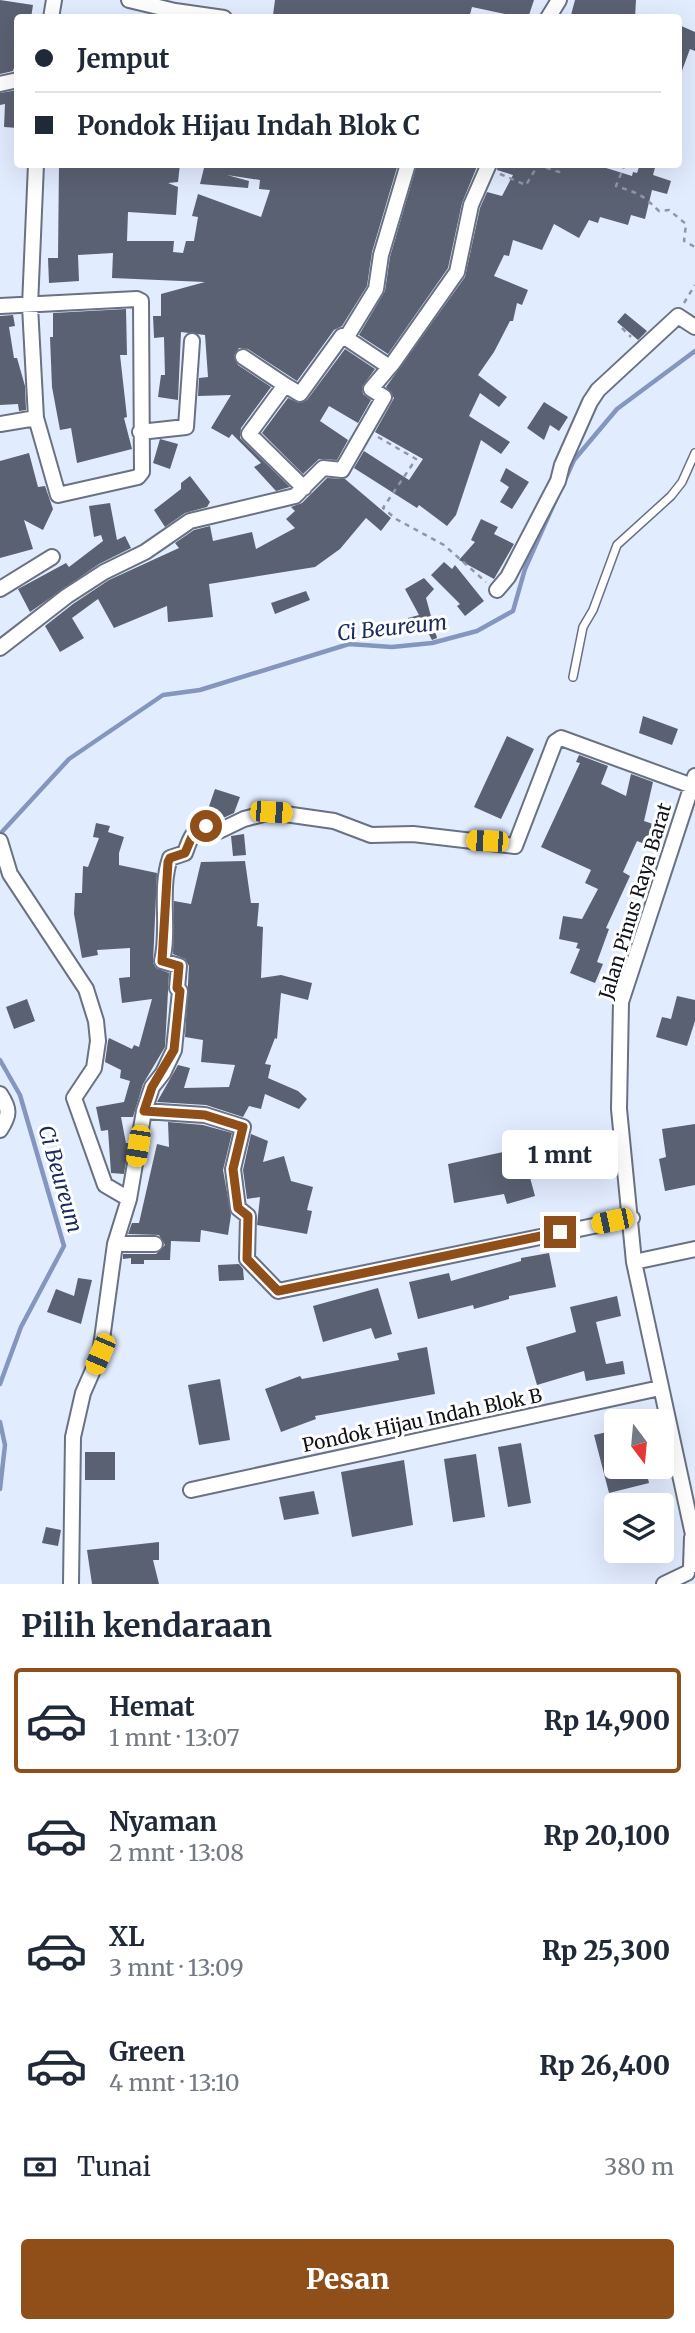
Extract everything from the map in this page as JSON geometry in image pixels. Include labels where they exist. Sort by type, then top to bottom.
[{"type":"street","points":[[128,0],[196,14]]},
{"type":"street","points":[[0,306],[30,306],[141,300],[142,472],[138,477],[60,496],[36,418],[30,306],[36,168]]},
{"type":"street","points":[[346,338],[376,289],[381,255],[407,168]]},
{"type":"street","points":[[0,648],[67,596],[104,572],[145,552],[190,521],[295,496],[323,468],[342,470],[384,397],[370,389],[393,363],[457,272],[471,205],[487,168]]},
{"type":"street","points":[[497,590],[508,577],[558,481],[562,465],[598,390],[678,316],[695,327]]},
{"type":"street","points":[[243,357],[300,394],[342,336],[388,366]]},
{"type":"street","points":[[140,432],[182,429],[187,425],[192,341]]},
{"type":"street","points":[[285,385],[249,434],[304,488]]},
{"type":"street","points":[[0,424],[36,418]]},
{"type":"street","points":[[0,589],[52,557]]},
{"type":"street","points":[[71,1584],[73,1437],[83,1393],[100,1354],[115,1244],[129,1199],[144,1111],[152,1087],[174,1050],[180,991],[177,988],[179,966],[162,961],[170,858],[185,853],[190,838],[198,829],[206,826],[219,831],[244,819],[271,812],[334,821],[371,835],[413,834],[515,846],[555,742],[561,738],[693,783]]},
{"type":"street","name":"Jalan Pinus Raya Barat","points":[[691,1572],[693,1541],[634,1262],[632,1218],[619,1109],[621,1002],[693,783]]},
{"type":"street","points":[[1,844],[10,874],[86,989],[96,1021],[98,1041],[94,1068],[74,1098],[104,1185],[129,1199]]},
{"type":"street","points":[[0,1094],[9,1110],[8,1118],[0,1129]]},
{"type":"street","points":[[144,1111],[205,1115],[243,1127],[233,1169],[238,1208],[248,1216],[247,1259],[278,1291],[632,1218]]},
{"type":"street","points":[[115,1244],[155,1244]]},
{"type":"street","points":[[634,1262],[695,1249]]},
{"type":"street","name":"Pondok Hijau Indah Blok B","points":[[191,1490],[660,1388]]},
{"type":"street","points":[[664,1584],[691,1572]]},
{"type":"lane","points":[[573,677],[583,627],[593,610],[617,545],[639,522],[671,496],[682,482],[695,453]]},
{"type":"path","points":[[492,168],[526,185],[536,168]]},
{"type":"path","points":[[623,168],[616,186],[630,187],[659,211],[669,211],[686,224],[684,241],[695,247]]},
{"type":"path","points":[[678,316],[695,285]]},
{"type":"path","points":[[366,430],[416,459],[383,508],[397,519],[444,545],[497,590]]},
{"type":"building","points":[[0,0],[33,5],[32,14],[14,14],[14,68],[13,71],[0,74]]},
{"type":"building","points":[[275,0],[534,0],[529,14],[505,14],[472,7],[470,14],[273,14]]},
{"type":"building","points":[[575,0],[636,0],[635,14],[571,14]]},
{"type":"building","points":[[682,26],[695,32],[695,51],[690,49],[682,71]]},
{"type":"building","points":[[14,91],[14,128],[4,127],[5,104],[0,105],[0,93]]},
{"type":"building","points":[[59,168],[180,168],[178,182],[168,183],[178,187],[176,215],[128,212],[127,241],[174,241],[173,252],[183,253],[186,241],[194,241],[198,217],[192,216],[198,194],[261,217],[270,190],[259,189],[260,180],[227,175],[249,181],[248,188],[200,184],[204,168],[397,168],[372,252],[367,286],[342,326],[334,330],[297,381],[248,349],[239,348],[234,356],[238,365],[271,387],[241,428],[240,438],[290,487],[276,491],[254,467],[261,463],[232,434],[229,438],[211,428],[231,395],[198,396],[199,378],[208,377],[205,335],[181,332],[178,400],[158,397],[161,375],[165,375],[164,337],[154,338],[153,316],[161,316],[161,294],[205,282],[112,278],[113,253],[78,255],[79,281],[49,283],[48,258],[58,258]]},
{"type":"building","points":[[416,168],[476,168],[462,203],[448,268],[388,354],[359,335],[385,291],[390,257]]},
{"type":"building","points":[[606,168],[632,176],[639,168],[655,168],[653,175],[671,181],[667,194],[652,190],[645,219],[631,215],[628,225],[600,217],[598,223],[589,220],[579,238],[554,224],[542,250],[513,240],[509,256],[504,255],[494,276],[528,290],[522,305],[517,303],[513,321],[510,321],[478,375],[507,397],[499,407],[480,393],[469,416],[510,442],[501,454],[481,440],[456,515],[447,526],[419,505],[417,508],[354,468],[364,451],[409,480],[423,459],[375,432],[394,398],[386,387],[465,277],[480,208],[487,192],[502,196],[513,175],[497,170]]},
{"type":"building","points":[[126,309],[127,355],[120,355],[127,417],[124,418],[132,449],[77,463],[71,428],[60,430],[52,387],[50,337],[53,337],[53,313]]},
{"type":"building","points":[[625,313],[647,331],[638,340],[617,322]]},
{"type":"building","points":[[13,315],[15,326],[9,327],[14,358],[17,358],[25,386],[26,410],[19,411],[18,404],[0,405],[0,316]]},
{"type":"building","points":[[345,349],[375,369],[362,387],[363,394],[371,400],[358,423],[329,406],[320,421],[348,440],[337,460],[319,459],[303,474],[262,433],[288,398],[299,403],[307,400]]},
{"type":"building","points":[[544,402],[568,417],[559,431],[550,425],[544,440],[527,428]]},
{"type":"building","points":[[160,439],[178,444],[170,469],[153,463]]},
{"type":"building","points":[[29,453],[38,487],[45,486],[53,509],[43,530],[24,520],[33,549],[0,558],[0,461]]},
{"type":"building","points":[[506,468],[529,482],[512,509],[500,502],[509,487],[500,481]]},
{"type":"building","points":[[190,476],[210,502],[207,507],[185,513],[165,527],[154,510],[181,489],[181,483]]},
{"type":"building","points":[[327,478],[345,479],[391,518],[381,531],[366,518],[340,549],[315,567],[209,584],[213,617],[168,622],[167,606],[114,628],[98,599],[72,618],[84,638],[60,652],[45,626],[109,580],[179,548],[175,543],[194,530],[210,526],[213,541],[252,532],[256,549],[295,528],[286,519],[295,511],[291,507],[302,503]]},
{"type":"building","points":[[110,503],[117,540],[125,536],[131,548],[99,564],[30,612],[18,589],[66,563],[69,567],[103,541],[101,535],[94,537],[89,506]]},
{"type":"building","points":[[481,519],[498,527],[494,534],[514,544],[494,579],[459,560],[475,542],[471,540]]},
{"type":"building","points":[[444,562],[452,569],[455,565],[484,601],[465,616],[457,606],[460,604],[431,575]]},
{"type":"building","points":[[424,578],[434,589],[426,598],[437,638],[432,640],[425,627],[412,630],[408,618],[419,615],[405,589]]},
{"type":"building","points":[[306,591],[310,600],[275,614],[271,603]]},
{"type":"building","points":[[643,716],[678,729],[672,745],[639,733]]},
{"type":"building","points":[[507,736],[534,749],[501,819],[474,807]]},
{"type":"building","points":[[579,755],[608,766],[601,784],[626,796],[631,774],[653,782],[644,821],[653,824],[645,844],[637,841],[623,872],[630,876],[606,928],[609,929],[597,962],[603,964],[595,983],[570,973],[580,949],[576,948],[578,943],[559,939],[563,916],[582,919],[598,889],[585,883],[591,870],[541,847],[580,763],[576,762]]},
{"type":"building","points":[[215,789],[240,797],[234,813],[221,819],[206,815]]},
{"type":"building","points":[[96,823],[110,826],[108,832],[124,837],[119,853],[119,865],[157,873],[153,963],[156,968],[169,973],[165,1047],[143,1084],[133,1117],[121,1117],[126,1143],[129,1143],[124,1174],[111,1173],[108,1130],[101,1131],[96,1107],[124,1102],[130,1081],[120,1078],[121,1070],[105,1062],[108,1041],[109,1038],[132,1049],[134,1045],[139,1047],[152,999],[122,1003],[119,978],[130,977],[130,948],[97,950],[98,955],[82,958],[74,914],[75,893],[82,893],[83,866],[88,867],[99,838],[93,837]]},
{"type":"building","points":[[244,834],[246,855],[233,856],[231,836]]},
{"type":"building","points":[[245,861],[251,903],[259,903],[257,926],[263,927],[261,978],[281,975],[312,983],[308,1000],[281,993],[277,1039],[275,1038],[265,1064],[271,1065],[268,1078],[298,1091],[307,1099],[299,1109],[265,1094],[261,1109],[249,1106],[243,1117],[206,1105],[157,1102],[178,1065],[190,1068],[184,1088],[229,1087],[235,1065],[201,1062],[203,1040],[185,1037],[189,966],[185,959],[173,954],[174,901],[191,904],[201,862]]},
{"type":"building","points":[[677,996],[695,1000],[695,1021],[687,1046],[656,1037],[662,1017],[671,1019]]},
{"type":"building","points":[[27,999],[35,1021],[14,1029],[6,1007]]},
{"type":"building","points":[[168,1122],[203,1125],[232,1133],[223,1170],[231,1215],[228,1235],[201,1230],[200,1242],[171,1241],[170,1260],[144,1260],[144,1264],[131,1264],[131,1258],[123,1259],[123,1254],[156,1254],[165,1245],[159,1235],[128,1234],[132,1223],[139,1223],[157,1144],[169,1147]]},
{"type":"building","points":[[695,1124],[695,1185],[665,1191],[659,1159],[666,1157],[662,1129]]},
{"type":"building","points":[[251,1134],[268,1141],[263,1162],[284,1156],[291,1181],[313,1187],[307,1210],[312,1211],[307,1234],[257,1225],[260,1197],[247,1199],[243,1170]]},
{"type":"building","points":[[522,1148],[535,1196],[507,1204],[504,1194],[454,1203],[448,1164]]},
{"type":"building","points":[[549,1253],[556,1287],[509,1296],[509,1299],[474,1309],[473,1305],[418,1319],[409,1282],[449,1273],[451,1281],[521,1261],[521,1258]]},
{"type":"building","points":[[239,1264],[243,1269],[244,1280],[219,1281],[218,1265]]},
{"type":"building","points":[[78,1278],[92,1280],[81,1324],[47,1312],[56,1289],[74,1296]]},
{"type":"building","points":[[378,1288],[392,1334],[375,1339],[371,1328],[323,1342],[313,1306]]},
{"type":"building","points":[[617,1296],[621,1316],[596,1322],[606,1364],[623,1361],[625,1374],[586,1381],[584,1371],[537,1385],[526,1347],[576,1332],[570,1307]]},
{"type":"building","points":[[427,1347],[435,1394],[315,1416],[316,1419],[281,1432],[265,1389],[300,1376],[302,1379],[399,1360],[397,1353]]},
{"type":"building","points":[[220,1379],[230,1440],[199,1445],[188,1385]]},
{"type":"building","points":[[604,1433],[604,1474],[594,1435]]},
{"type":"building","points":[[521,1443],[531,1503],[508,1507],[498,1447]]},
{"type":"building","points":[[85,1452],[115,1452],[115,1480],[85,1480]]},
{"type":"building","points":[[476,1454],[485,1517],[453,1522],[444,1459]]},
{"type":"building","points":[[404,1460],[413,1525],[352,1537],[341,1472]]},
{"type":"building","points":[[605,1479],[648,1479],[649,1483],[609,1493]]},
{"type":"building","points":[[314,1491],[319,1514],[284,1520],[279,1497]]},
{"type":"building","points":[[46,1527],[61,1530],[58,1546],[42,1543]]},
{"type":"building","points":[[159,1542],[159,1560],[153,1560],[159,1584],[92,1584],[87,1550]]},
{"type":"waterway","name":"Ci Beureum","points":[[565,480],[574,460],[617,409],[695,351]]},
{"type":"waterway","name":"Ci Beureum","points":[[0,834],[69,759],[163,695],[200,690],[349,644],[392,647],[432,643],[477,631],[513,611],[525,569],[557,497]]},
{"type":"waterway","name":"Ci Beureum","points":[[0,1060],[20,1095],[64,1246],[21,1327],[0,1384]]},
{"type":"waterway","name":"Ci Beureum","points":[[0,1422],[5,1445],[0,1489]]},
{"type":"route","points":[[206,826],[193,834],[185,853],[170,858],[168,862],[163,915],[165,949],[162,961],[179,966],[177,988],[180,991],[174,1050],[163,1073],[152,1087],[144,1111],[205,1115],[243,1127],[233,1169],[238,1208],[248,1216],[247,1259],[254,1268],[278,1291],[560,1232]]}]
